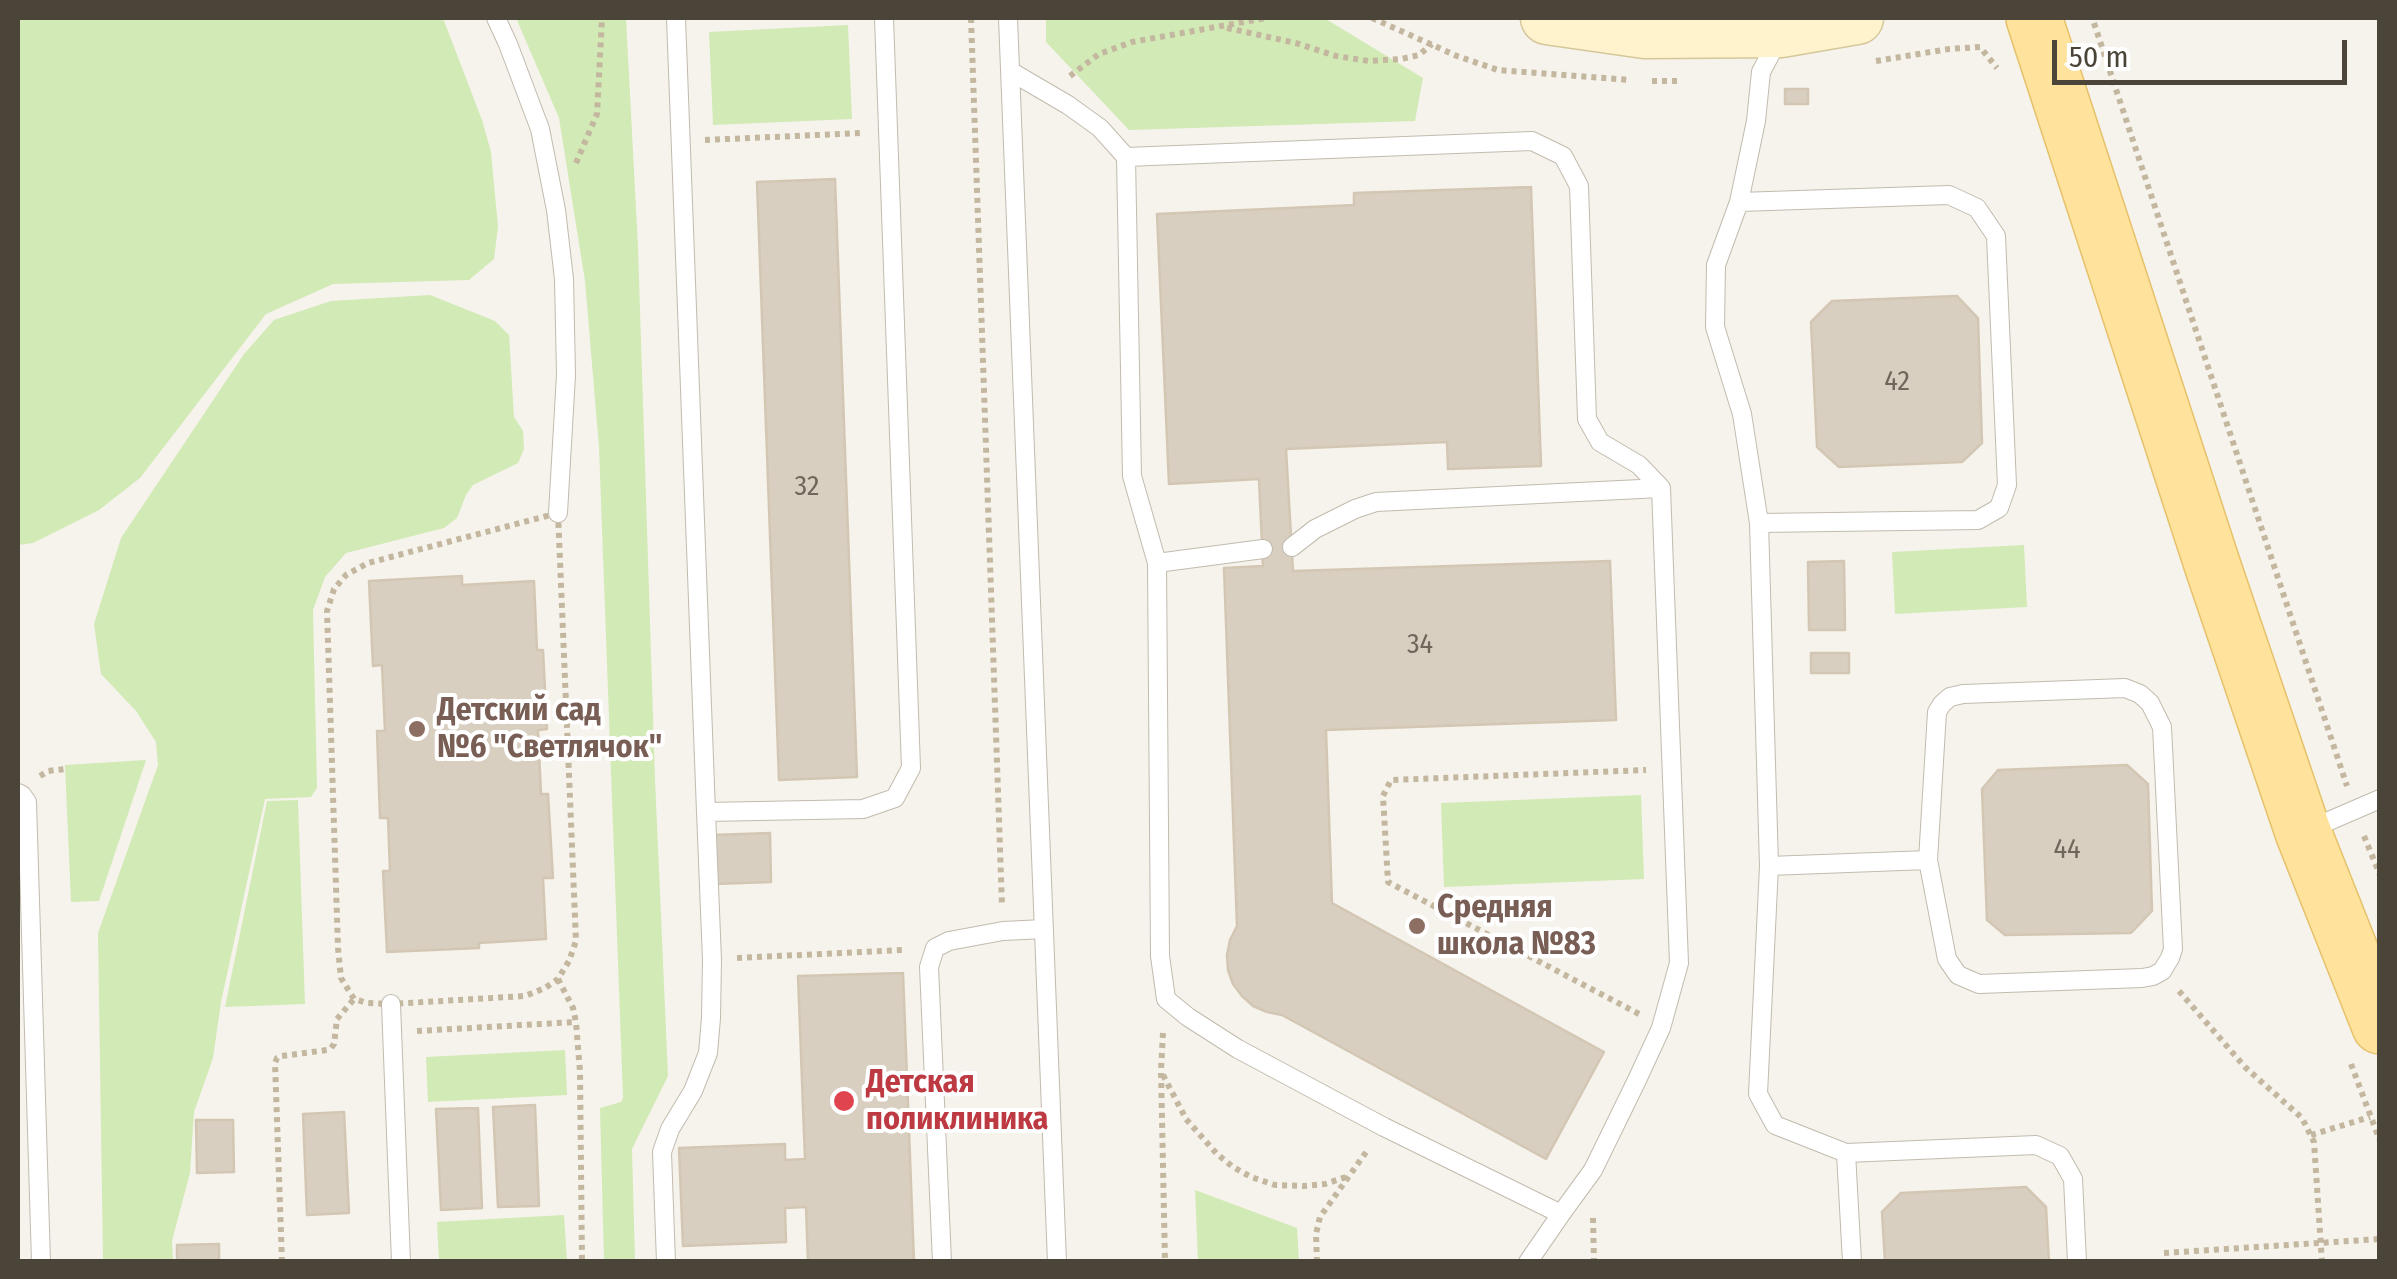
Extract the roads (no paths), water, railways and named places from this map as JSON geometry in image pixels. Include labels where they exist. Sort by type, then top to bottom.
[{"type":"main road","points":[[1547,18],[1645,32],[1782,31],[1857,18]]},
{"type":"main road","points":[[2034,18],[2303,832],[2380,1026]]},
{"type":"lane","points":[[496,18],[540,129],[556,210],[564,279],[566,375],[558,512]]},
{"type":"lane","points":[[666,1262],[662,1152],[708,1054],[712,960],[676,18]]},
{"type":"lane","points":[[706,812],[863,809],[894,798],[911,768],[884,18]]},
{"type":"lane","points":[[1008,18],[1056,1262]]},
{"type":"lane","points":[[1782,31],[1761,72],[1756,121],[1739,202],[1716,265],[1715,327],[1742,414],[1759,523],[1768,866],[1758,1094],[1775,1125],[1846,1153],[2036,1145],[2060,1156],[2073,1179],[2077,1262]]},
{"type":"lane","points":[[1010,71],[1100,128],[1126,157],[1132,476],[1157,563],[1160,956],[1166,998],[1188,1018],[1238,1050],[1561,1214]]},
{"type":"lane","points":[[1126,157],[1532,141],[1563,156],[1579,186],[1587,420],[1600,442],[1639,465],[1662,488],[1679,963],[1662,1026],[1593,1170],[1528,1262]]},
{"type":"lane","points":[[1739,202],[1949,195],[1978,208],[1996,236],[2007,485],[1999,508],[1978,520],[1759,523]]},
{"type":"lane","points":[[1292,547],[1316,529],[1376,502],[1662,488]]},
{"type":"lane","points":[[1157,563],[1263,549]]},
{"type":"lane","points":[[2125,688],[2150,703],[2162,727],[2174,949],[2162,971],[2142,978],[1979,984],[1970,981],[1958,975],[1946,959],[1928,860],[1936,712],[1950,697],[2125,688]]},
{"type":"lane","points":[[18,793],[27,802],[40,1262]]},
{"type":"lane","points":[[2303,832],[2380,800]]},
{"type":"lane","points":[[1768,866],[1928,860]]},
{"type":"lane","points":[[942,1262],[930,967],[935,948],[949,941],[1003,931],[1044,929]]},
{"type":"lane","points":[[391,1004],[402,1262]]},
{"type":"lane","points":[[1846,1153],[1852,1262]]},
{"type":"place","name":"Детский сад №6 \"Светлячок\"","points":[[417,729]]},
{"type":"place","name":"Средняя школа №83","points":[[1417,926]]},
{"type":"place","name":"Детская поликлиника","points":[[844,1101]]}]
